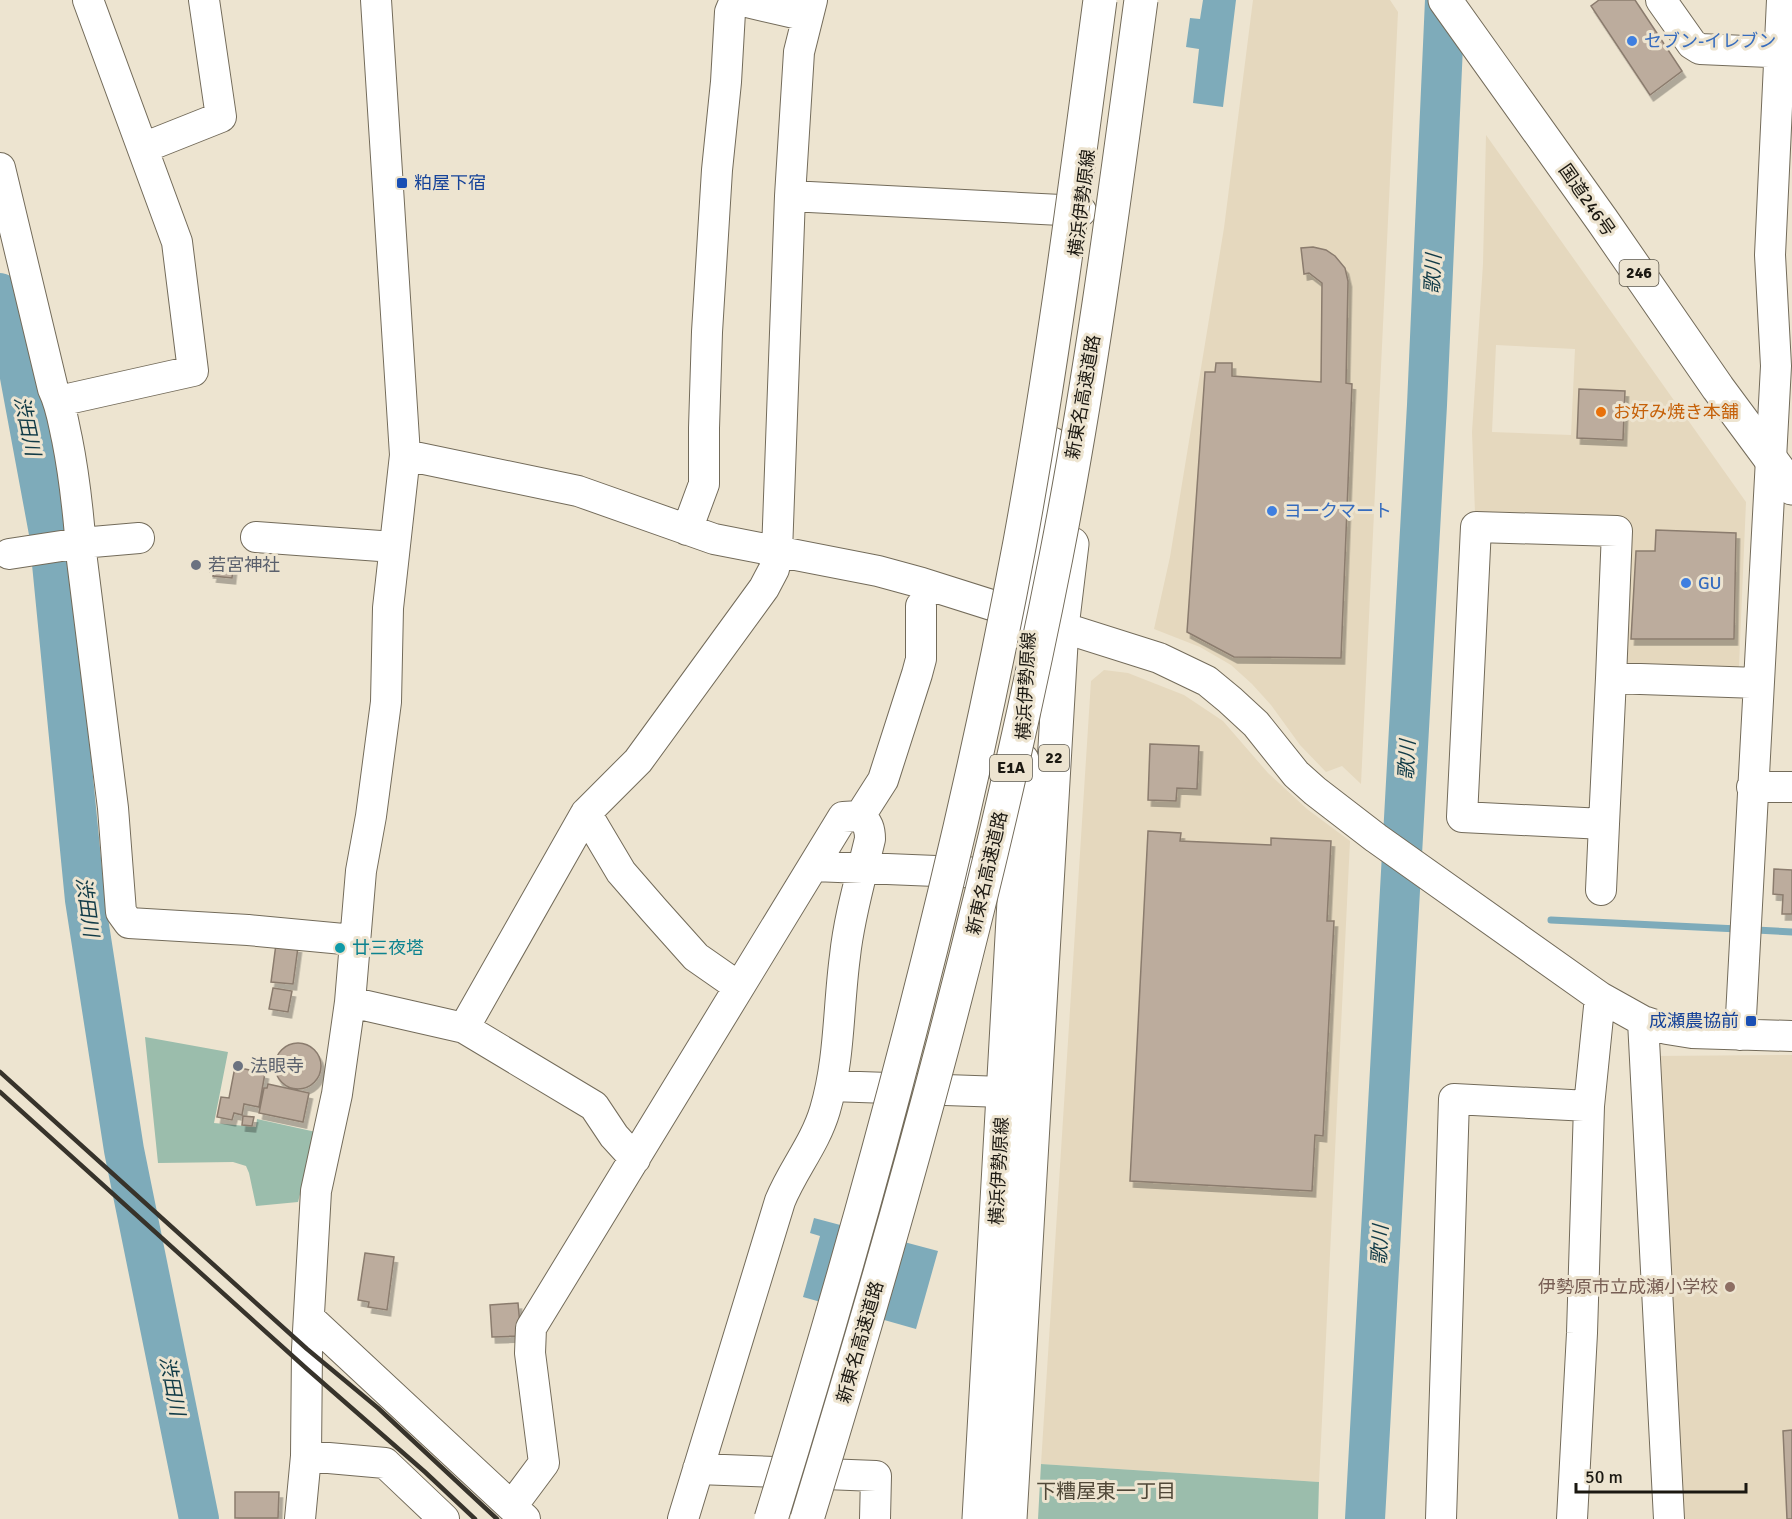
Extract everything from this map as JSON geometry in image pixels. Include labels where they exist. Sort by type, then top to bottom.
[{"type":"main road","name":"新東名高速道路","points":[[771,1519],[879,1152],[934,936],[977,748],[1020,541],[1066,258],[1100,0]]},
{"type":"main road","name":"横浜伊勢原線","points":[[979,1519],[1030,617],[1110,0]]},
{"type":"main road","name":"新東名高速道路","points":[[807,1519],[912,1162],[970,944],[1017,744],[1056,554],[1103,284],[1140,0]]},
{"type":"main road","name":"横浜伊勢原線","points":[[1010,1519],[1062,627],[1109,224],[1140,0]]},
{"type":"main road","name":"国道246号","points":[[1445,0],[1602,220],[1718,388],[1792,488]]},
{"type":"street","points":[[59,401],[193,371],[177,242],[88,0]]},
{"type":"street","points":[[143,148],[221,117],[204,0]]},
{"type":"street","points":[[300,1519],[306,1456],[307,1369],[316,1191],[337,1094],[350,1002],[361,871],[371,816],[386,702],[388,608],[405,455],[376,0]]},
{"type":"street","points":[[464,1028],[586,813],[638,761],[764,588],[774,569],[777,552],[790,196],[799,52],[810,8],[736,0],[730,12],[707,332],[704,484],[687,530]]},
{"type":"street","points":[[1660,0],[1692,44],[1700,49],[1786,53]]},
{"type":"street","points":[[1740,1035],[1771,458],[1784,366],[1770,255],[1786,53],[1782,0]]},
{"type":"street","points":[[0,168],[53,389],[59,401],[71,460],[81,526],[77,543],[113,808],[121,912],[129,923],[248,930],[354,940]]},
{"type":"street","points":[[790,196],[1081,211]]},
{"type":"street","points":[[405,455],[557,485],[724,542],[878,571],[1159,658],[1207,681],[1256,724],[1296,774],[1315,791],[1376,838],[1600,998],[1643,1021],[1692,1033],[1792,1036]]},
{"type":"street","points":[[1601,890],[1611,678],[1617,531],[1476,527],[1462,817],[1604,824]]},
{"type":"street","points":[[256,537],[394,547]]},
{"type":"street","points":[[9,554],[77,543],[140,538]]},
{"type":"street","points":[[861,816],[883,780],[917,674],[921,659],[921,606]]},
{"type":"street","points":[[1611,678],[1758,683]]},
{"type":"street","points":[[1752,788],[1792,787]]},
{"type":"street","points":[[586,813],[621,872],[654,910],[696,957],[739,987]]},
{"type":"street","points":[[309,1318],[519,1513],[544,1463],[530,1353],[531,1328],[843,817],[861,816],[867,822],[870,839],[845,952],[839,1004],[839,1034],[831,1086],[817,1132],[780,1201],[683,1519]]},
{"type":"street","points":[[814,866],[1016,875]]},
{"type":"street","points":[[1572,1519],[1582,1333],[1589,1106],[1600,998]]},
{"type":"street","points":[[350,1002],[464,1028],[594,1106],[614,1136],[635,1159]]},
{"type":"street","points":[[1643,1021],[1669,1519]]},
{"type":"street","points":[[831,1086],[1004,1092]]},
{"type":"street","points":[[1441,1519],[1454,1100],[1589,1106]]},
{"type":"street","points":[[306,1456],[385,1463],[444,1519]]},
{"type":"street","points":[[698,1469],[876,1476],[875,1519]]},
{"type":"shaded area","points":[[1253,0],[1390,0],[1398,12],[1361,784],[1342,766],[1326,772],[1300,745],[1271,705],[1231,665],[1200,647],[1154,629],[1170,557],[1224,228]]},
{"type":"shaded area","points":[[1486,135],[1746,502],[1739,666],[1732,673],[1629,670],[1622,662],[1628,522],[1475,513],[1472,432],[1483,264]],"holes":[[[1496,345],[1575,349],[1571,435],[1492,432]]]},
{"type":"shaded area","points":[[1104,670],[1128,673],[1184,695],[1223,721],[1268,773],[1307,809],[1350,841],[1319,1482],[1041,1464],[1091,681]]},
{"type":"shaded area","name":"伊勢原市立成瀬小学校","points":[[1792,1055],[1792,1519],[1683,1519],[1652,1056]]},
{"type":"green space","points":[[145,1037],[228,1052],[214,1123],[256,1127],[257,1119],[316,1132],[298,1202],[256,1206],[246,1166],[233,1162],[158,1163]]},
{"type":"green space","points":[[1041,1464],[1319,1482],[1318,1519],[1038,1519]]},
{"type":"water","points":[[1203,0],[1236,0],[1223,107],[1193,103],[1199,49],[1186,47],[1190,18],[1200,19]]},
{"type":"water","points":[[814,1218],[938,1251],[916,1329],[803,1297],[820,1236],[810,1233]]},
{"type":"building","points":[[1599,0],[1635,0],[1682,71],[1650,95],[1591,6]]},
{"type":"building","points":[[1313,247],[1326,250],[1335,256],[1345,268],[1348,281],[1346,383],[1352,384],[1341,658],[1234,657],[1187,632],[1205,372],[1215,372],[1216,363],[1232,363],[1232,376],[1321,382],[1322,283],[1309,273],[1304,274],[1301,248]]},
{"type":"building","name":"お好み焼き本舗","points":[[1579,389],[1625,391],[1623,440],[1577,438]]},
{"type":"building","points":[[1656,530],[1736,533],[1734,639],[1631,639],[1636,551],[1655,551]]},
{"type":"building","points":[[214,558],[234,560],[232,578],[213,576],[214,572],[210,572],[211,561],[214,562]]},
{"type":"building","points":[[1150,744],[1199,746],[1197,789],[1177,788],[1176,801],[1148,800]]},
{"type":"building","points":[[1148,831],[1181,833],[1180,841],[1271,845],[1271,838],[1331,841],[1327,921],[1334,921],[1323,1136],[1315,1135],[1312,1191],[1130,1181]]},
{"type":"building","points":[[1774,869],[1792,870],[1792,914],[1782,914],[1783,895],[1773,894]]},
{"type":"building","points":[[276,944],[298,947],[293,984],[271,982]]},
{"type":"building","points":[[273,988],[292,991],[288,1012],[269,1009]]},
{"type":"building","points":[[298,1043],[314,1050],[321,1066],[314,1082],[298,1089],[282,1082],[275,1066],[282,1050]]},
{"type":"building","points":[[235,1067],[265,1073],[259,1107],[244,1104],[242,1115],[234,1113],[232,1120],[217,1117],[221,1097],[229,1098]]},
{"type":"building","points":[[268,1084],[309,1093],[303,1122],[259,1113],[264,1088],[267,1088]]},
{"type":"building","points":[[243,1116],[254,1117],[252,1126],[242,1125]]},
{"type":"building","points":[[365,1253],[394,1257],[387,1310],[368,1307],[369,1302],[358,1300]]},
{"type":"building","points":[[518,1303],[521,1336],[492,1337],[490,1305]]},
{"type":"building","points":[[1792,1430],[1792,1519],[1787,1519],[1783,1431]]},
{"type":"building","points":[[235,1492],[279,1492],[278,1518],[235,1518]]},
{"type":"waterway","name":"歌川","points":[[1365,1519],[1427,405],[1445,0]]},
{"type":"waterway","name":"渋田川","points":[[0,293],[15,350],[49,533],[85,900],[124,1150],[199,1519]]},
{"type":"waterway","points":[[1551,920],[1738,929]]},
{"type":"waterway","points":[[1756,930],[1792,932]]},
{"type":"railway","points":[[0,1072],[307,1349],[378,1408],[497,1519]]},
{"type":"railway","points":[[0,1092],[475,1519]]},
{"type":"place","name":"セブン-イレブン","points":[[1632,41]]},
{"type":"place","name":"粕屋下宿","points":[[402,183]]},
{"type":"place","name":"お好み焼き本舗","points":[[1601,412]]},
{"type":"place","name":"ヨークマート","points":[[1272,511]]},
{"type":"place","name":"若宮神社","points":[[196,565]]},
{"type":"place","name":"GU","points":[[1686,583]]},
{"type":"place","name":"廿三夜塔","points":[[340,948]]},
{"type":"place","name":"成瀬農協前","points":[[1751,1021]]},
{"type":"place","name":"法眼寺","points":[[238,1066]]},
{"type":"place","name":"伊勢原市立成瀬小学校","points":[[1730,1287]]},
{"type":"district","name":"下糟屋東一丁目","points":[[1106,1491]]}]
